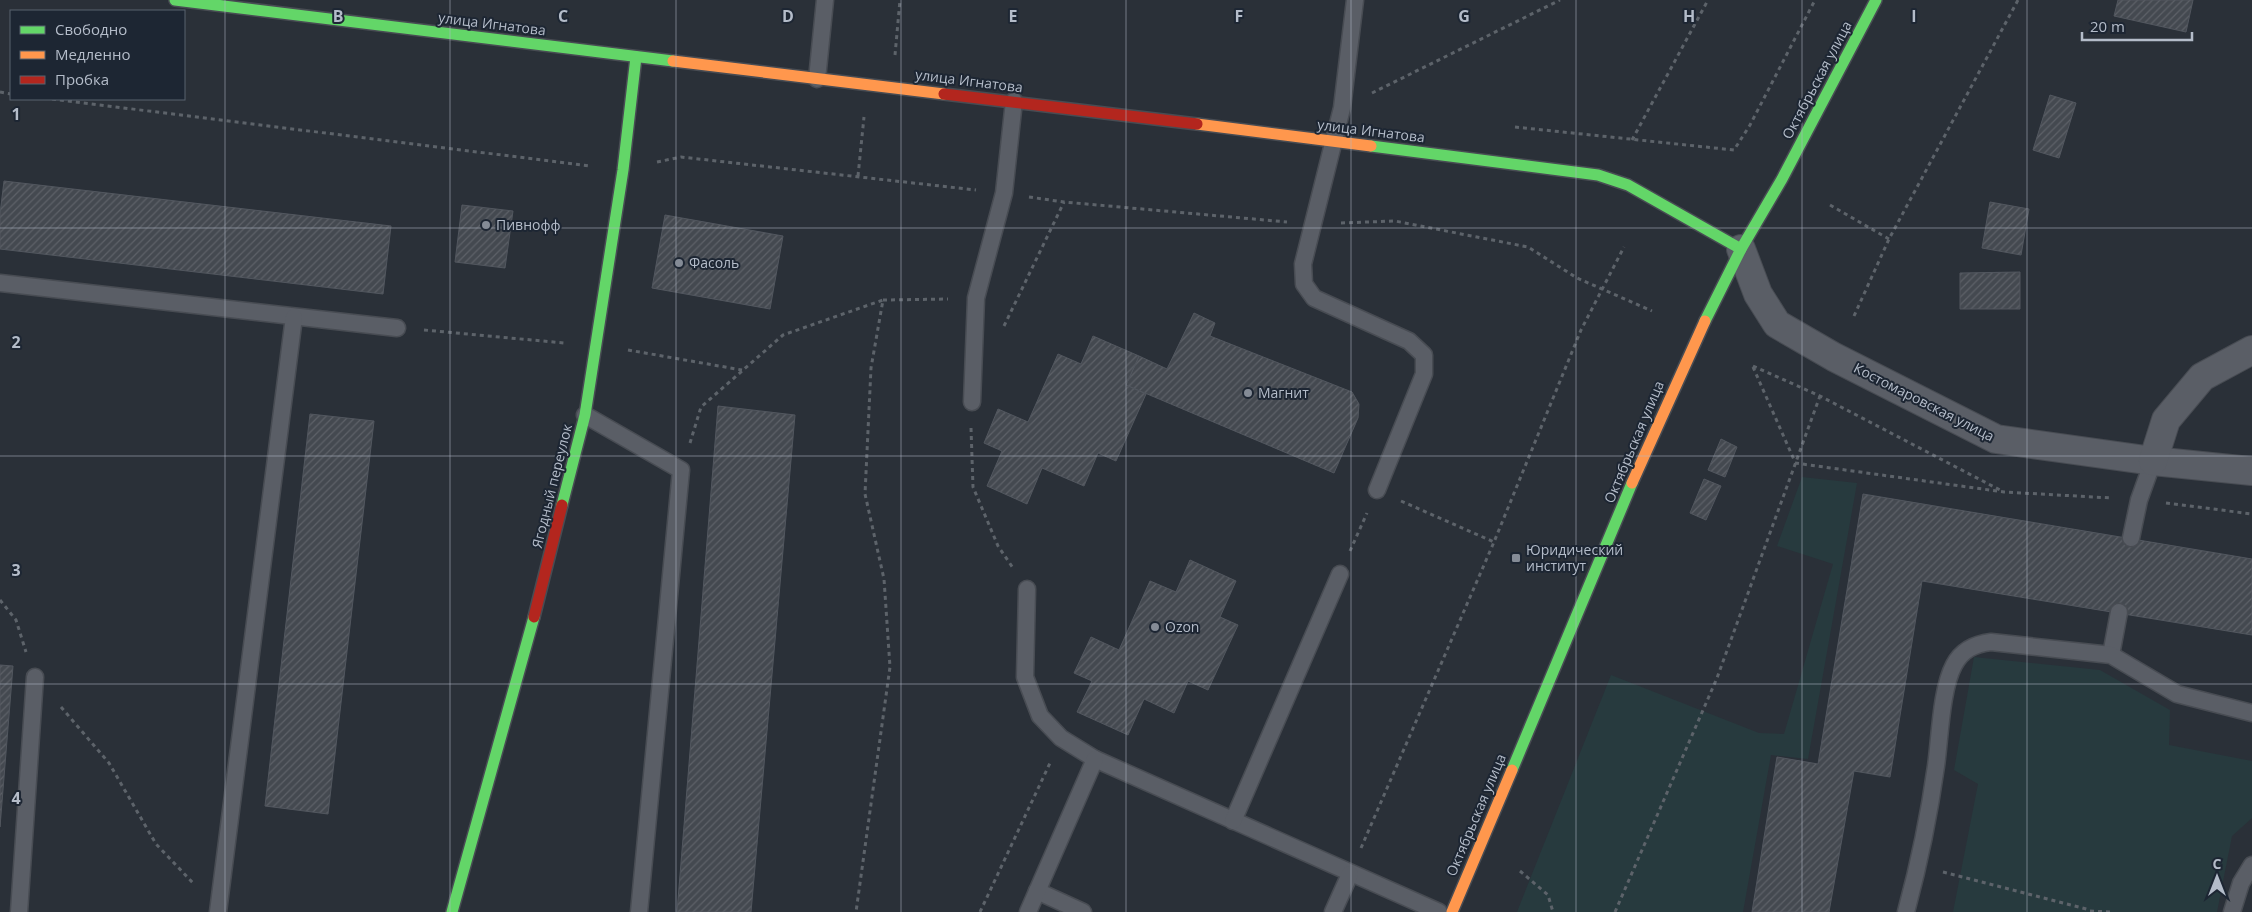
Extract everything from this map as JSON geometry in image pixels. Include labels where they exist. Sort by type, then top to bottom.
[{"type":"main road","name":"улица Игнатова","points":[[175,0],[1564,169],[1628,185],[1741,250]]},
{"type":"main road","name":"Октябрьская улица","points":[[1452,912],[1656,427],[1697,336],[1741,250],[1782,178],[1876,0]]},
{"type":"main road","name":"Ягодный переулок","points":[[452,912],[519,675],[586,415],[624,170],[636,57]]},
{"type":"street","name":"Костомаровская улица","points":[[1741,250],[1758,294],[1777,324],[1834,357],[1996,439],[2153,461],[2252,471]]},
{"type":"street","points":[[2153,461],[2166,420],[2202,377],[2252,350]]},
{"type":"lane","points":[[817,79],[824,0]]},
{"type":"lane","points":[[1355,0],[1342,108],[1303,264],[1304,284],[1314,298],[1409,341],[1424,355],[1424,374],[1377,490]]},
{"type":"lane","points":[[972,402],[976,298],[1004,193],[1014,101]]},
{"type":"lane","points":[[0,283],[397,328]]},
{"type":"lane","points":[[218,911],[294,317]]},
{"type":"lane","points":[[586,415],[682,470],[639,912]]},
{"type":"lane","points":[[2130,538],[2139,500],[2153,461]]},
{"type":"lane","points":[[1233,821],[1340,574]]},
{"type":"lane","points":[[1028,588],[1025,677],[1040,716],[1061,738],[1095,759],[1439,912]]},
{"type":"lane","points":[[2111,655],[2119,612]]},
{"type":"lane","points":[[1906,912],[1919,866],[1936,768],[1948,681],[1954,664],[1964,652],[1976,644],[1991,642],[2111,655],[2177,694],[2252,713]]},
{"type":"lane","points":[[19,912],[35,677]]},
{"type":"lane","points":[[1028,912],[1095,759]]},
{"type":"lane","points":[[2232,912],[2241,884],[2252,865]]},
{"type":"lane","points":[[1333,912],[1350,874]]},
{"type":"lane","points":[[1038,891],[1084,912]]},
{"type":"path","points":[[894,56],[900,0]]},
{"type":"path","points":[[1342,108],[1560,0]]},
{"type":"path","points":[[1708,0],[1632,140],[1734,150],[1750,125],[1815,0]]},
{"type":"path","points":[[1854,316],[1889,239],[2018,0]]},
{"type":"path","points":[[60,100],[624,170],[682,157],[1004,193],[1064,202],[1313,224],[1395,221],[1528,247],[1577,278],[1652,311]]},
{"type":"path","points":[[1830,205],[1889,239]]},
{"type":"path","points":[[1350,874],[1494,542],[1581,330],[1624,247]]},
{"type":"path","points":[[682,470],[701,407],[783,335],[884,300],[976,298]]},
{"type":"path","points":[[856,912],[890,667],[884,579],[865,494],[871,368],[884,300]]},
{"type":"path","points":[[397,328],[596,346],[743,370]]},
{"type":"path","points":[[1795,463],[1753,366],[1820,396],[2004,492]]},
{"type":"path","points":[[1615,912],[1717,678],[1820,396]]},
{"type":"path","points":[[1795,463],[2004,492],[2139,500],[2252,514]]},
{"type":"path","points":[[1340,574],[1377,490],[1494,542]]},
{"type":"path","points":[[0,600],[16,620],[35,677],[109,763],[156,844],[218,911]]},
{"type":"path","points":[[980,912],[1061,738]]},
{"type":"path","points":[[1919,866],[2090,911],[2111,912]]},
{"type":"path","points":[[1520,871],[1548,894],[1553,912]]},
{"type":"green space","points":[[1802,477],[1857,483],[1808,759],[1771,755],[1743,912],[1517,912],[1611,675],[1759,733],[1784,734],[1833,564],[1777,546]]},
{"type":"green space","points":[[1974,657],[2100,670],[2170,710],[2169,745],[2252,761],[2252,818],[2232,836],[2217,912],[1953,912],[1978,784],[1954,770]]},
{"type":"building","points":[[2118,0],[2193,0],[2186,32],[2114,16]]},
{"type":"building","points":[[2050,95],[2076,103],[2059,158],[2033,150]]},
{"type":"building","points":[[4,181],[391,226],[383,294],[0,249],[0,214]]},
{"type":"building","points":[[1990,202],[2029,209],[2021,255],[1982,248]]},
{"type":"building","points":[[462,205],[513,211],[505,268],[455,262]]},
{"type":"building","points":[[665,215],[783,236],[770,309],[652,288]]},
{"type":"building","points":[[2020,272],[2020,309],[1960,309],[1960,273]]},
{"type":"building","name":"Магнит","points":[[1194,313],[1215,323],[1210,336],[1352,392],[1359,404],[1358,418],[1334,473],[1126,385],[1139,356],[1167,369]]},
{"type":"building","points":[[1093,336],[1139,356],[1126,385],[1146,394],[1116,461],[1098,453],[1084,486],[1042,468],[1027,504],[987,486],[1002,451],[984,443],[998,409],[1028,422],[1058,354],[1081,364]]},
{"type":"building","points":[[718,406],[795,415],[751,912],[677,912]]},
{"type":"building","points":[[310,414],[374,421],[328,814],[265,806]]},
{"type":"building","points":[[1721,439],[1737,447],[1725,477],[1708,470]]},
{"type":"building","points":[[1704,479],[1721,486],[1706,520],[1690,513]]},
{"type":"building","points":[[1863,494],[2252,559],[2252,635],[1922,581],[1890,777],[1854,771],[1829,912],[1752,912],[1777,757],[1818,764]]},
{"type":"building","points":[[1190,560],[1236,581],[1220,617],[1238,625],[1208,690],[1188,681],[1174,713],[1144,699],[1128,735],[1077,712],[1092,681],[1074,673],[1091,637],[1119,650],[1150,581],[1176,592]]},
{"type":"building","points":[[0,665],[13,666],[0,827]]},
{"type":"traffic: fast","points":[[175,0],[673,61]]},
{"type":"traffic: fast","points":[[1705,321],[1741,249],[1782,179],[1876,0]]},
{"type":"traffic: fast","points":[[562,505],[585,415],[623,170],[636,57]]},
{"type":"traffic: fast","points":[[1371,146],[1598,175],[1628,185],[1741,249]]},
{"type":"traffic: fast","points":[[1512,770],[1632,483]]},
{"type":"traffic: fast","points":[[452,912],[534,617]]},
{"type":"traffic: slow","points":[[673,61],[944,94]]},
{"type":"traffic: slow","points":[[1197,124],[1371,146]]},
{"type":"traffic: slow","points":[[1632,483],[1705,321]]},
{"type":"traffic: slow","points":[[1452,912],[1512,770]]},
{"type":"traffic: jam","points":[[944,94],[1197,124]]},
{"type":"traffic: jam","points":[[534,617],[562,505]]},
{"type":"place","name":"Пивнофф","points":[[486,225]]},
{"type":"place","name":"Фасоль","points":[[679,263]]},
{"type":"place","name":"Магнит","points":[[1248,393]]},
{"type":"place","name":"Юридический институт","points":[[1516,558]]},
{"type":"place","name":"Ozon","points":[[1155,627]]}]
